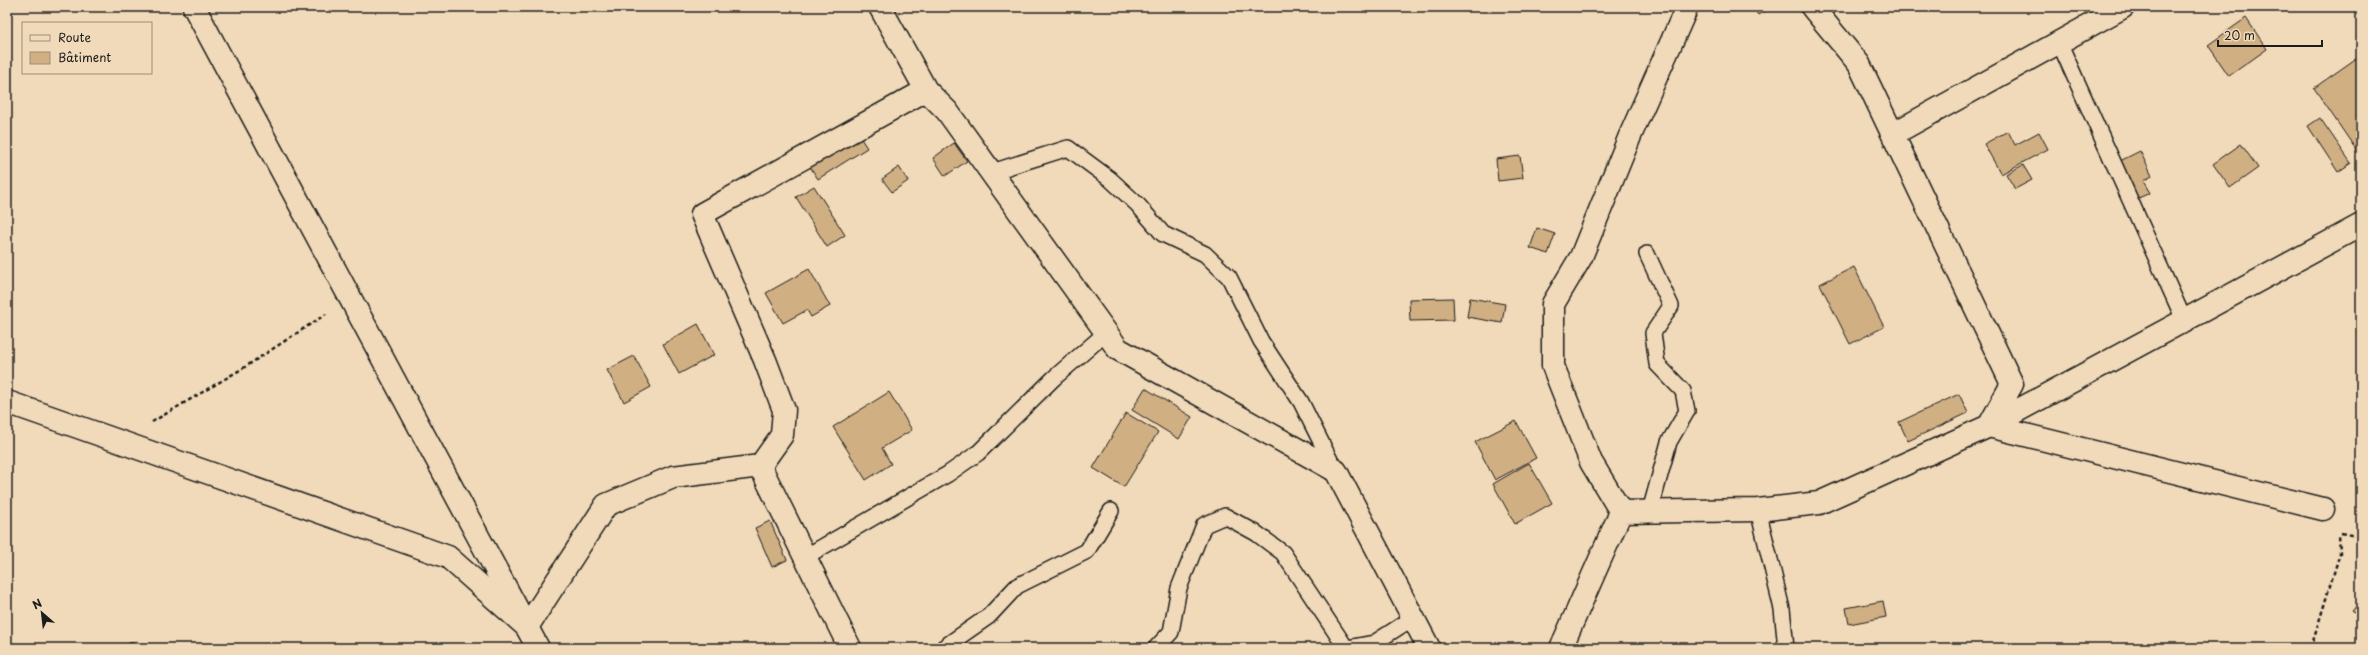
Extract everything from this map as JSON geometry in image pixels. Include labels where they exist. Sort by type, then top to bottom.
[{"type":"street","points":[[194,7],[538,648]]},
{"type":"street","points":[[880,7],[926,90],[948,111],[1118,349],[1336,471],[1429,648]]},
{"type":"street","points":[[1621,512],[1591,462],[1553,366],[1553,304],[1581,257],[1630,136],[1688,7]]},
{"type":"street","points":[[1812,7],[1859,64],[2012,384],[1989,426]]},
{"type":"street","points":[[1893,134],[2059,42],[2111,10]]},
{"type":"street","points":[[527,627],[606,505],[673,477],[760,466],[782,435],[784,410],[765,360],[702,214],[926,90]]},
{"type":"street","points":[[1621,512],[1758,510],[1819,503],[1989,426],[2185,322],[2361,225]]},
{"type":"street","points":[[7,402],[448,557],[527,627]]},
{"type":"street","points":[[1989,426],[2323,509]]},
{"type":"street","points":[[760,466],[850,648]]},
{"type":"street","points":[[1561,648],[1621,512]]},
{"type":"lane","points":[[2059,42],[2185,322]]},
{"type":"lane","points":[[992,172],[1068,148],[1116,184],[1138,205],[1163,234],[1205,254],[1229,277],[1261,341],[1301,402],[1336,471]]},
{"type":"lane","points":[[1647,254],[1671,306],[1653,333],[1657,364],[1683,391],[1687,411],[1669,442],[1650,511]]},
{"type":"lane","points":[[805,557],[948,474],[978,453],[1054,378],[1107,332]]},
{"type":"lane","points":[[1758,510],[1782,609],[1786,648]]},
{"type":"lane","points":[[943,648],[989,616],[1017,586],[1087,551],[1110,511]]},
{"type":"lane","points":[[1156,648],[1171,632],[1179,588],[1204,525],[1225,516],[1256,533],[1283,553],[1346,648],[1374,643],[1413,618]]},
{"type":"path","points":[[147,424],[245,367],[350,299]]},
{"type":"path","points":[[2311,648],[2340,553],[2339,532],[2361,537]]},
{"type":"building","points":[[1753,7],[1771,7],[1758,15]]},
{"type":"building","points":[[1820,7],[1841,7],[1828,17]]},
{"type":"building","points":[[2246,18],[2267,49],[2229,76],[2208,45]]},
{"type":"building","points":[[2361,55],[2361,153],[2359,154],[2314,88]]},
{"type":"building","points":[[2320,118],[2351,163],[2338,172],[2308,126]]},
{"type":"building","points":[[856,131],[867,148],[818,179],[807,162]]},
{"type":"building","points":[[2008,131],[2015,145],[2039,132],[2048,149],[2001,174],[1984,144]]},
{"type":"building","points":[[954,143],[967,161],[945,176],[933,158]]},
{"type":"building","points":[[2241,144],[2258,168],[2230,188],[2213,164]]},
{"type":"building","points":[[2140,151],[2152,176],[2143,181],[2150,193],[2136,199],[2118,162]]},
{"type":"building","points":[[1520,156],[1523,178],[1498,181],[1496,159]]},
{"type":"building","points":[[2023,165],[2032,180],[2015,189],[2006,174]]},
{"type":"building","points":[[899,167],[908,181],[892,192],[882,179]]},
{"type":"building","points":[[814,186],[845,235],[827,247],[796,197]]},
{"type":"building","points":[[1537,228],[1555,234],[1548,254],[1530,248]]},
{"type":"building","points":[[1854,267],[1884,327],[1850,344],[1820,284]]},
{"type":"building","points":[[809,269],[830,306],[811,317],[807,310],[783,323],[766,293]]},
{"type":"building","points":[[1453,298],[1454,320],[1410,321],[1409,299]]},
{"type":"building","points":[[1470,298],[1505,304],[1502,323],[1467,317]]},
{"type":"building","points":[[698,324],[714,355],[679,374],[663,344]]},
{"type":"building","points":[[634,356],[651,387],[624,402],[607,370]]},
{"type":"building","points":[[1145,388],[1192,417],[1179,439],[1132,410]]},
{"type":"building","points":[[889,392],[912,430],[882,448],[891,464],[866,480],[833,427]]},
{"type":"building","points":[[1959,394],[1968,413],[1908,441],[1899,422]]},
{"type":"building","points":[[1126,413],[1158,432],[1124,487],[1093,468]]},
{"type":"building","points":[[1516,421],[1536,458],[1495,480],[1475,442]]},
{"type":"building","points":[[1529,463],[1552,503],[1515,524],[1493,484]]},
{"type":"building","points":[[770,521],[787,560],[772,567],[755,528]]},
{"type":"building","points":[[1883,601],[1886,617],[1849,624],[1846,608]]},
{"type":"building","points":[[2361,601],[2361,619],[2352,611]]},
{"type":"building","points":[[137,641],[139,648],[112,648]]}]
